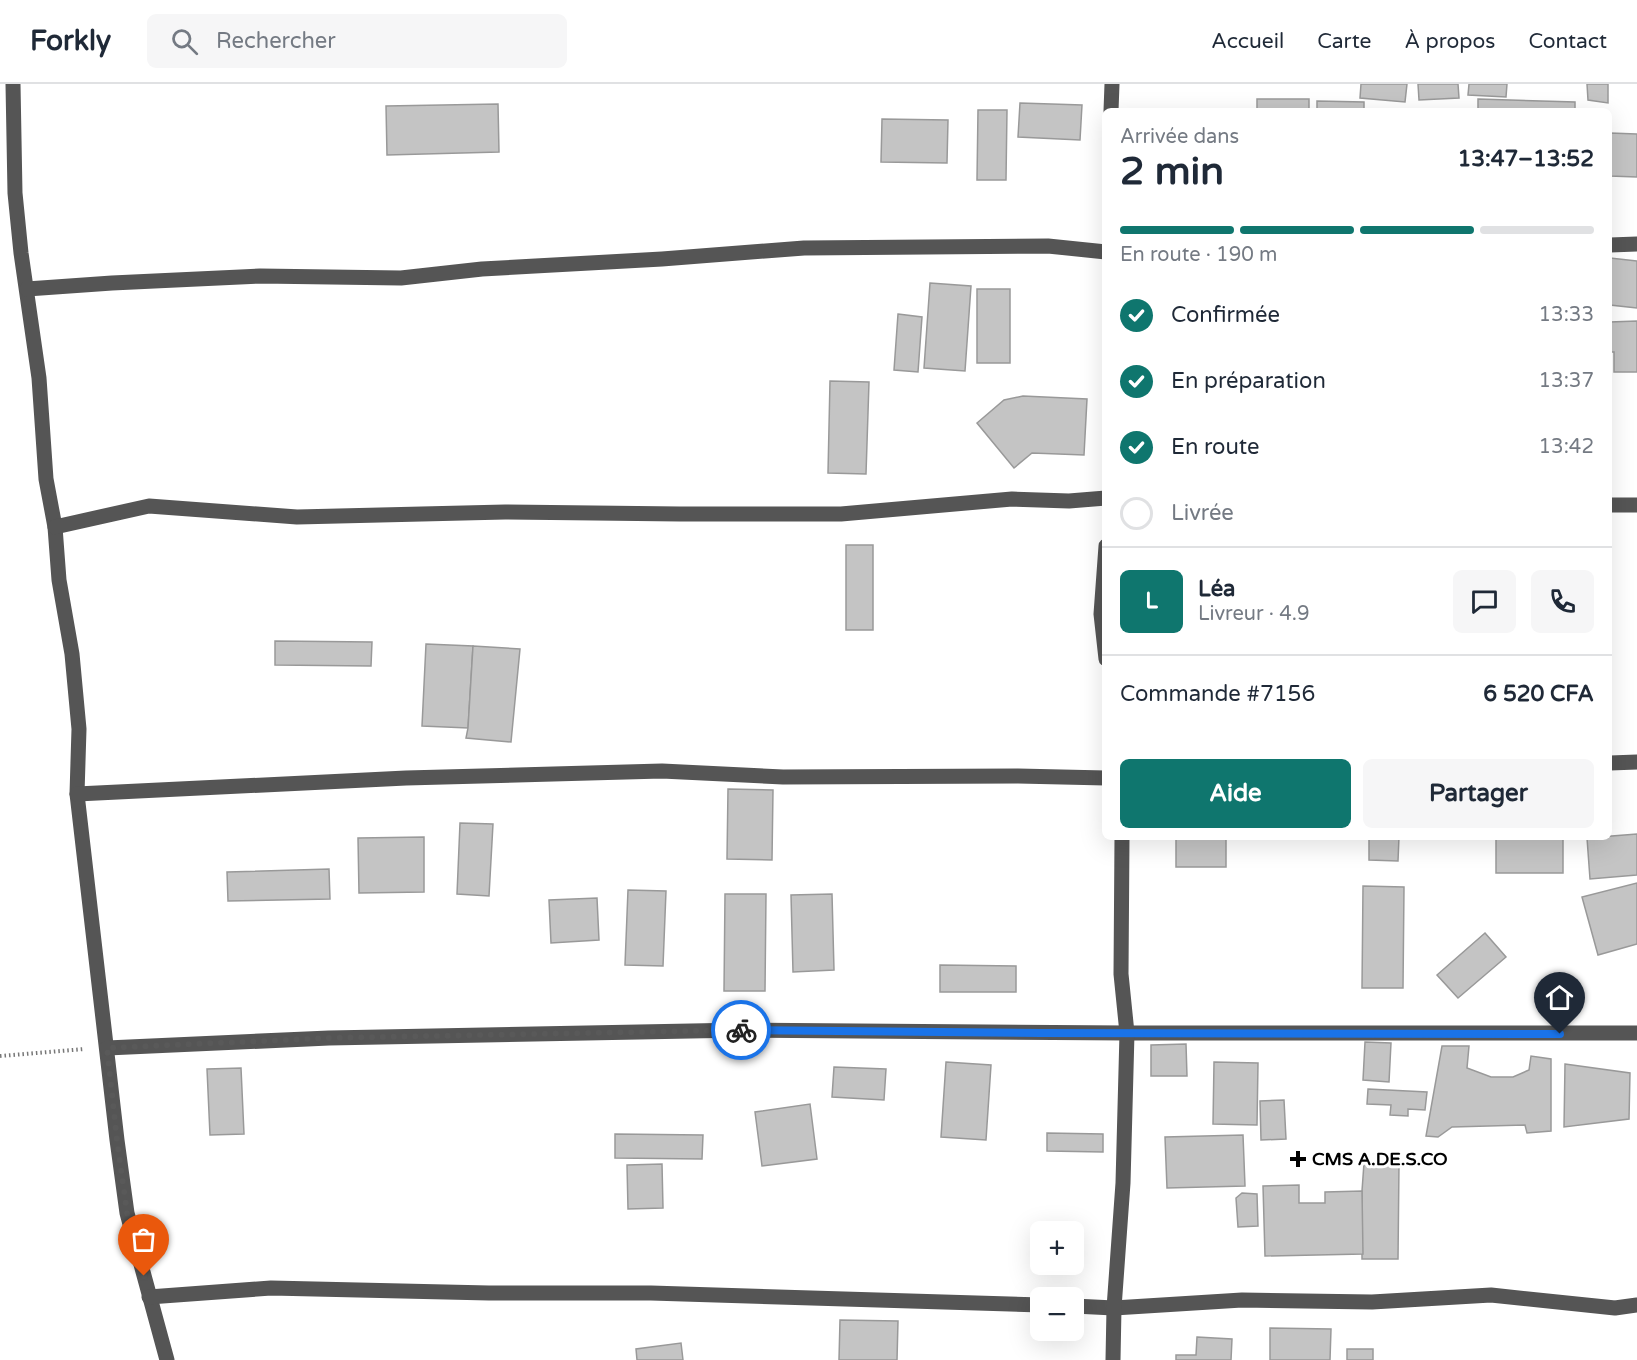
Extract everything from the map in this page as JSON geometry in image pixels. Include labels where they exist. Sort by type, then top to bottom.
[{"type":"street","points":[[13,84],[15,193],[39,378],[46,479],[55,527],[59,580],[72,654],[79,729],[77,794],[117,1140],[127,1213],[167,1360]]},
{"type":"street","points":[[1111,108],[1112,84]]},
{"type":"street","points":[[1612,245],[1637,244]]},
{"type":"street","points":[[27,289],[260,276],[401,278],[482,269],[804,248],[1048,246],[1102,252]]},
{"type":"street","points":[[55,527],[148,506],[297,517],[505,512],[841,514],[1012,499],[1069,501],[1102,498]]},
{"type":"street","points":[[1612,505],[1637,506]]},
{"type":"street","points":[[1102,600],[1102,623]]},
{"type":"street","points":[[1612,763],[1637,762]]},
{"type":"street","points":[[77,794],[406,778],[650,771],[783,777],[1102,778]]},
{"type":"street","points":[[1113,1360],[1113,1308],[1123,1183],[1127,1033],[1121,974],[1122,840]]},
{"type":"street","points":[[107,1048],[329,1038],[721,1030],[1637,1033]]},
{"type":"street","points":[[149,1297],[271,1287],[489,1293],[651,1293],[1030,1305]]},
{"type":"street","points":[[1084,1307],[1113,1308],[1242,1300],[1372,1302],[1491,1295],[1615,1308],[1637,1305]]},
{"type":"path","points":[[0,1056],[107,1048]]},
{"type":"building","points":[[1361,84],[1407,84],[1405,102],[1360,98]]},
{"type":"building","points":[[1418,84],[1458,84],[1459,98],[1419,100]]},
{"type":"building","points":[[1469,84],[1507,84],[1506,97],[1468,95]]},
{"type":"building","points":[[1587,84],[1608,84],[1608,103],[1588,100]]},
{"type":"building","points":[[1257,99],[1309,99],[1309,108],[1257,108]]},
{"type":"building","points":[[1478,99],[1575,102],[1575,108],[1478,108]]},
{"type":"building","points":[[1317,101],[1364,102],[1364,108],[1317,108]]},
{"type":"building","points":[[1020,103],[1082,105],[1080,140],[1018,137]]},
{"type":"building","points":[[498,104],[499,152],[387,155],[386,106]]},
{"type":"building","points":[[978,110],[1007,110],[1006,180],[977,180]]},
{"type":"building","points":[[882,119],[948,120],[947,163],[881,162]]},
{"type":"building","points":[[1612,133],[1637,134],[1637,177],[1612,176]]},
{"type":"building","points":[[1612,258],[1637,261],[1637,308],[1612,305]]},
{"type":"building","points":[[930,283],[971,286],[965,371],[924,368]]},
{"type":"building","points":[[977,289],[1010,289],[1010,363],[977,363]]},
{"type":"building","points":[[898,314],[922,317],[918,372],[894,370]]},
{"type":"building","points":[[1637,321],[1637,372],[1614,372],[1612,322]]},
{"type":"building","points":[[830,381],[869,382],[866,474],[828,473]]},
{"type":"building","points":[[1023,396],[1087,399],[1084,455],[1032,453],[1014,468],[977,423],[1004,400]]},
{"type":"building","points":[[846,545],[873,545],[873,630],[846,630]]},
{"type":"building","points":[[275,641],[372,642],[371,666],[275,665]]},
{"type":"building","points":[[426,644],[473,646],[468,728],[422,726]]},
{"type":"building","points":[[473,646],[520,649],[511,742],[466,738]]},
{"type":"building","points":[[728,789],[773,790],[772,860],[727,859]]},
{"type":"building","points":[[460,823],[493,824],[489,896],[457,894]]},
{"type":"building","points":[[1637,834],[1637,875],[1590,879],[1587,840],[1612,840],[1612,836]]},
{"type":"building","points":[[424,837],[424,892],[359,893],[358,838]]},
{"type":"building","points":[[1176,840],[1226,840],[1226,867],[1176,867]]},
{"type":"building","points":[[1369,840],[1399,840],[1398,861],[1369,860]]},
{"type":"building","points":[[1496,840],[1563,840],[1563,873],[1496,873]]},
{"type":"building","points":[[329,869],[330,899],[228,901],[227,872]]},
{"type":"building","points":[[1637,883],[1637,944],[1598,955],[1582,897]]},
{"type":"building","points":[[1363,886],[1404,887],[1403,988],[1362,988]]},
{"type":"building","points":[[628,890],[666,891],[663,966],[625,965]]},
{"type":"building","points":[[725,894],[766,894],[765,991],[724,991]]},
{"type":"building","points":[[832,894],[834,970],[793,972],[791,895]]},
{"type":"building","points":[[597,898],[599,940],[551,943],[549,900]]},
{"type":"building","points":[[1485,933],[1506,957],[1458,998],[1437,975]]},
{"type":"building","points":[[940,965],[1016,966],[1016,992],[940,992]]},
{"type":"building","points":[[1365,1042],[1391,1043],[1389,1082],[1363,1080]]},
{"type":"building","points":[[1186,1044],[1187,1076],[1151,1076],[1151,1045]]},
{"type":"building","points":[[1442,1046],[1469,1046],[1467,1068],[1491,1077],[1513,1077],[1529,1070],[1531,1056],[1551,1059],[1551,1131],[1527,1133],[1525,1125],[1452,1127],[1438,1137],[1426,1136]]},
{"type":"building","points":[[946,1062],[991,1065],[986,1140],[941,1137]]},
{"type":"building","points":[[1214,1062],[1258,1063],[1257,1125],[1213,1124]]},
{"type":"building","points":[[1565,1064],[1630,1073],[1629,1119],[1564,1127]]},
{"type":"building","points":[[834,1067],[886,1069],[884,1100],[832,1097]]},
{"type":"building","points":[[241,1068],[244,1134],[210,1135],[207,1069]]},
{"type":"building","points":[[1368,1089],[1427,1092],[1425,1110],[1408,1109],[1408,1116],[1390,1115],[1391,1105],[1367,1104]]},
{"type":"building","points":[[1284,1100],[1286,1139],[1261,1140],[1260,1101]]},
{"type":"building","points":[[810,1104],[817,1159],[762,1166],[755,1112]]},
{"type":"building","points":[[1047,1133],[1103,1134],[1103,1152],[1047,1151]]},
{"type":"building","points":[[615,1134],[703,1135],[702,1159],[615,1158]]},
{"type":"building","points":[[1243,1135],[1245,1186],[1167,1188],[1165,1137]]},
{"type":"building","points":[[1364,1163],[1399,1164],[1398,1259],[1362,1259]]},
{"type":"building","points":[[662,1164],[663,1208],[628,1209],[627,1165]]},
{"type":"building","points":[[1299,1185],[1299,1203],[1325,1203],[1325,1192],[1362,1191],[1363,1254],[1265,1256],[1263,1186]]},
{"type":"building","points":[[1242,1193],[1257,1194],[1258,1226],[1238,1227],[1236,1198]]},
{"type":"building","points":[[840,1320],[898,1321],[897,1360],[839,1360]]},
{"type":"building","points":[[1270,1328],[1331,1329],[1330,1360],[1270,1360]]},
{"type":"building","points":[[1197,1337],[1232,1339],[1231,1360],[1176,1360],[1176,1355],[1196,1355]]},
{"type":"building","points":[[681,1343],[683,1360],[637,1360],[636,1349]]},
{"type":"building","points":[[1347,1349],[1373,1349],[1373,1360],[1347,1360]]},
{"type":"way so far","points":[[144,1276],[127,1213],[107,1048],[329,1038],[741,1030]]},
{"type":"place","name":"CMS A.DE.S.CO","points":[[1298,1159]]},
{"type":"route","points":[[741,1030],[955,1033],[1560,1034]]}]
